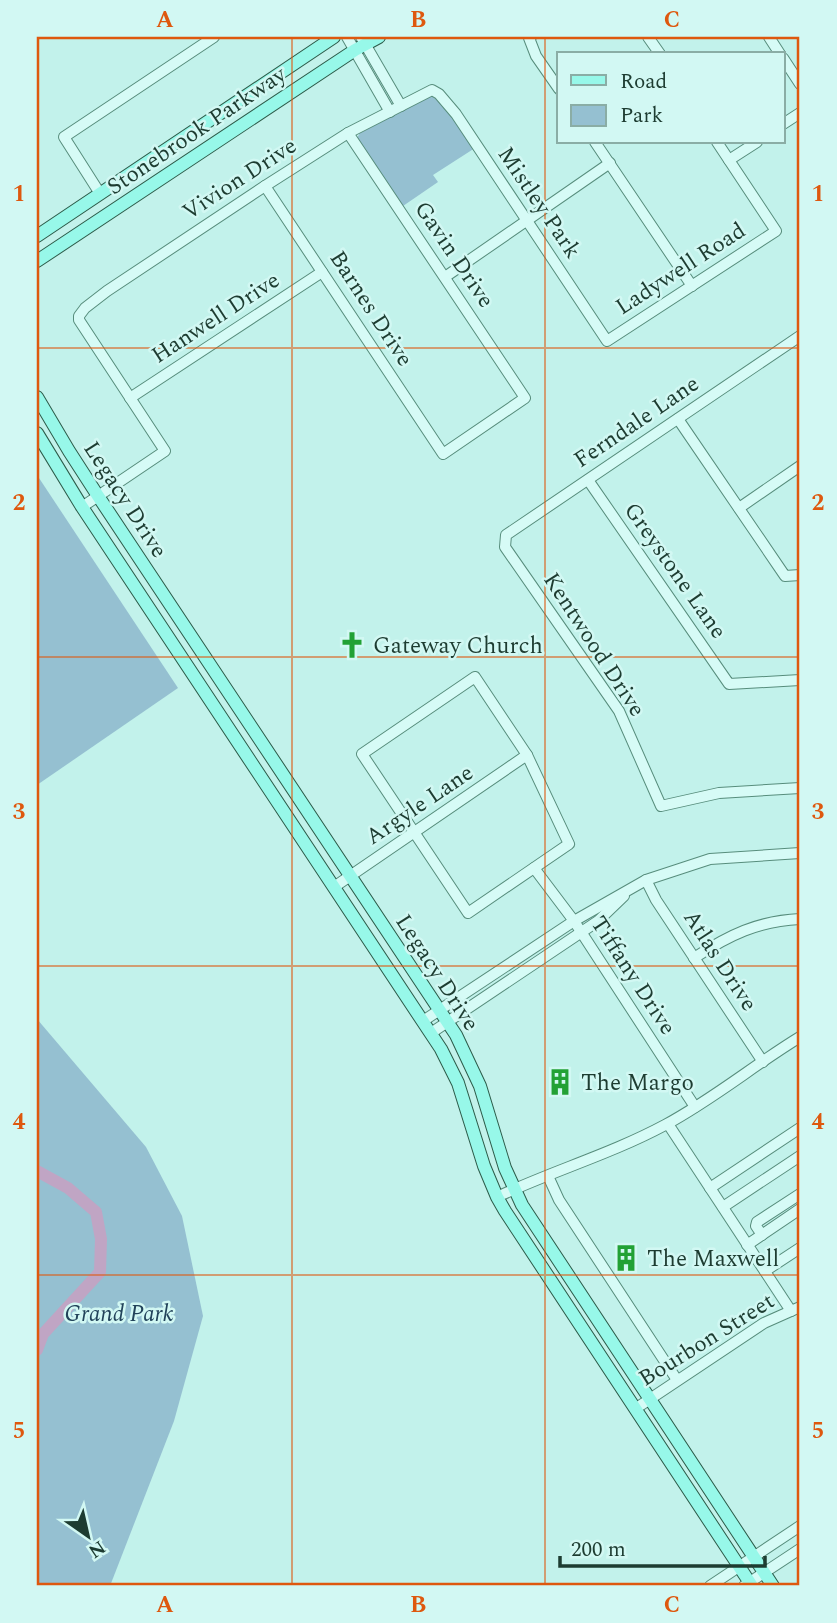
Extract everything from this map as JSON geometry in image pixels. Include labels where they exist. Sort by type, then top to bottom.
[{"type":"main road","name":"Stonebrook Parkway","points":[[37,236],[334,37]]},
{"type":"main road","name":"Stonebrook Parkway","points":[[37,261],[360,44],[379,37]]},
{"type":"main road","points":[[99,192],[112,211]]},
{"type":"main road","name":"Legacy Drive","points":[[37,397],[98,496],[447,1023],[480,1086],[502,1158],[514,1189],[530,1218],[773,1586]]},
{"type":"main road","name":"Legacy Drive","points":[[37,433],[82,507],[431,1033],[458,1083],[497,1197],[749,1585]]},
{"type":"main road","points":[[198,681],[214,671]]},
{"type":"street","points":[[99,192],[64,137],[214,37]]},
{"type":"street","points":[[347,37],[360,44],[401,106]]},
{"type":"street","points":[[530,37],[536,56],[557,86]]},
{"type":"street","points":[[648,37],[659,52]]},
{"type":"street","points":[[769,37],[779,52]]},
{"type":"street","points":[[360,44],[390,112]]},
{"type":"street","points":[[784,59],[800,84]]},
{"type":"street","name":"Vivion Drive","points":[[131,398],[79,320],[85,308],[107,290],[348,133],[432,90]]},
{"type":"street","name":"Mistley Park","points":[[432,90],[439,94],[456,114],[607,341]]},
{"type":"street","points":[[784,123],[800,113]]},
{"type":"street","name":"Gavin Drive","points":[[348,133],[525,398]]},
{"type":"street","points":[[596,144],[692,286]]},
{"type":"street","points":[[718,144],[729,160],[754,144]]},
{"type":"street","name":"Ladywell Road","points":[[607,341],[776,231],[729,160]]},
{"type":"street","points":[[445,276],[610,163]]},
{"type":"street","name":"Barnes Drive","points":[[265,186],[443,454],[525,398]]},
{"type":"street","name":"Hanwell Drive","points":[[131,398],[322,272]]},
{"type":"street","name":"Ferndale Lane","points":[[505,547],[506,535],[800,336]]},
{"type":"street","points":[[82,507],[165,451],[131,398]]},
{"type":"street","points":[[678,419],[785,576],[800,575]]},
{"type":"street","points":[[739,508],[800,466]]},
{"type":"street","name":"Greystone Lane","points":[[588,480],[729,684],[800,680]]},
{"type":"street","name":"Kentwood Drive","points":[[505,547],[619,711],[661,806],[719,793],[800,788]]},
{"type":"street","points":[[475,677],[527,755],[569,844],[468,913],[362,754],[475,677]]},
{"type":"street","name":"Argyle Lane","points":[[334,887],[527,755]]},
{"type":"street","points":[[423,1021],[574,921],[646,880],[710,859],[800,853]]},
{"type":"street","name":"Tiffany Drive","points":[[534,868],[574,921],[695,1107]]},
{"type":"street","name":"Atlas Drive","points":[[646,880],[656,900],[763,1062]]},
{"type":"street","points":[[431,1033],[598,921],[631,889]]},
{"type":"street","points":[[694,958],[742,930],[764,923],[800,919]]},
{"type":"street","points":[[497,1197],[668,1124],[800,1037]]},
{"type":"street","points":[[668,1124],[747,1245],[795,1309]]},
{"type":"street","points":[[710,1188],[800,1128]]},
{"type":"street","points":[[723,1208],[800,1156]]},
{"type":"street","points":[[548,1176],[559,1200],[677,1380]]},
{"type":"street","points":[[762,1235],[756,1226],[757,1222],[800,1194]]},
{"type":"street","points":[[747,1245],[800,1209]]},
{"type":"street","points":[[765,1271],[800,1248]]},
{"type":"street","name":"Bourbon Street","points":[[635,1409],[764,1323],[795,1309]]},
{"type":"street","points":[[710,1586],[800,1526]]},
{"type":"street","points":[[749,1585],[800,1549]]},
{"type":"green space","points":[[431,96],[441,102],[475,148],[433,175],[438,182],[403,206],[357,138],[360,133]]},
{"type":"green space","points":[[37,475],[178,688],[37,785]]},
{"type":"green space","name":"Grand Park","points":[[37,1019],[146,1147],[182,1216],[203,1316],[174,1421],[110,1586],[37,1586]]},
{"type":"waterway","points":[[37,1171],[68,1188],[96,1212],[101,1239],[100,1272],[43,1334],[37,1350]]},
{"type":"place","name":"Gateway Church","points":[[352,645]]},
{"type":"place","name":"The Margo","points":[[560,1082]]},
{"type":"place","name":"The Maxwell","points":[[626,1258]]}]
